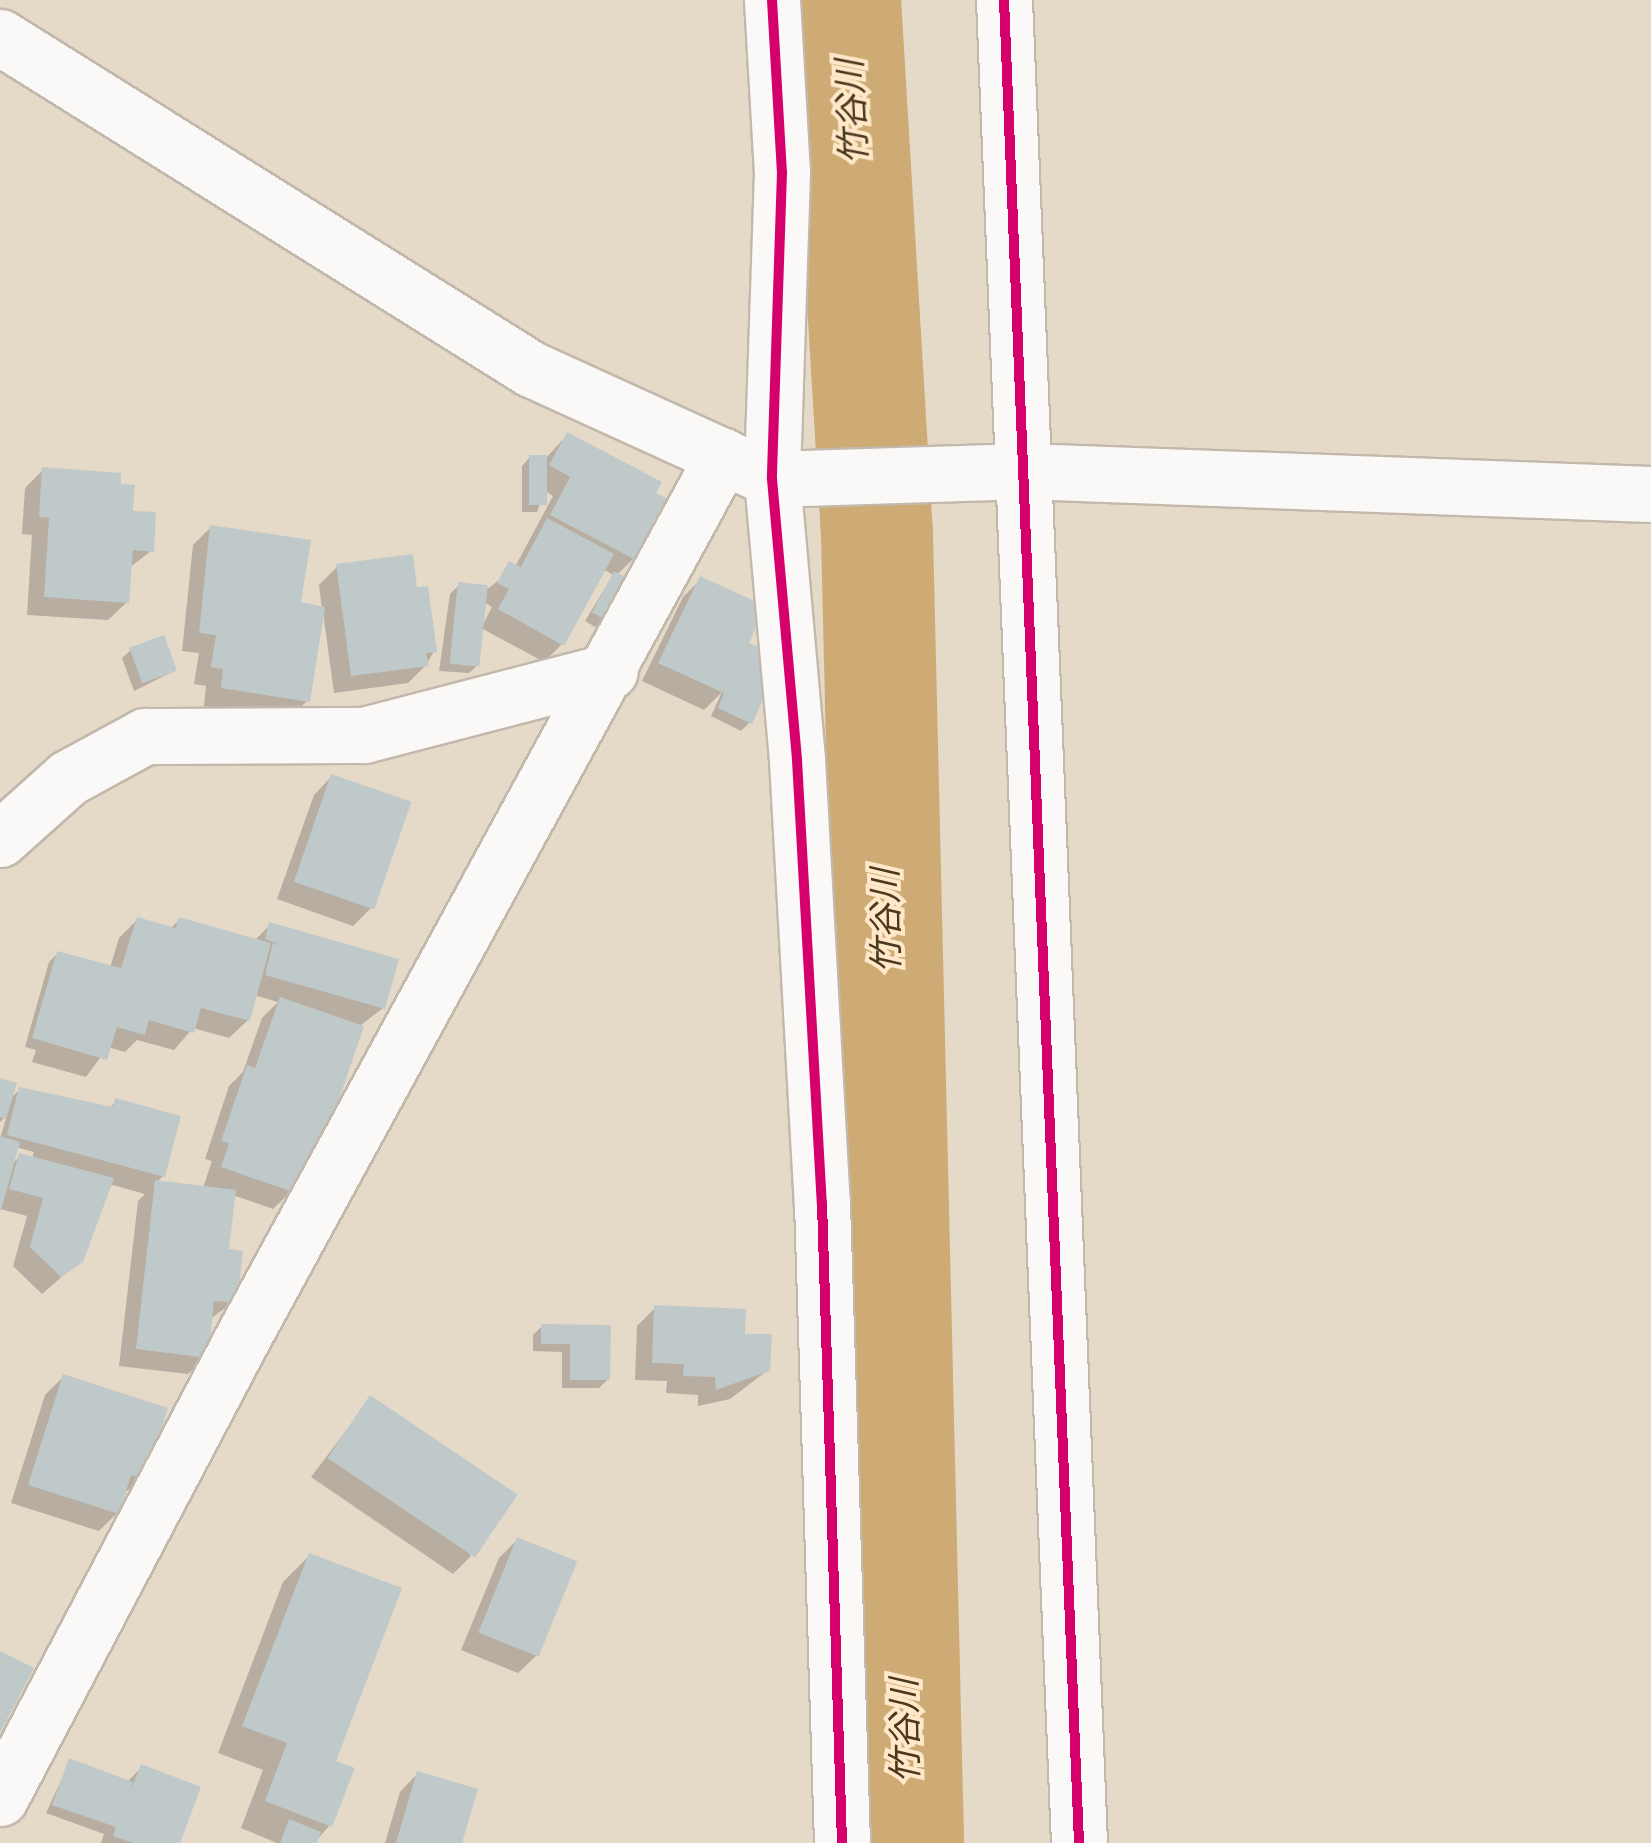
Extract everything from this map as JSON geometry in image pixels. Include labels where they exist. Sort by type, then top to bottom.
[{"type":"street","points":[[772,0],[793,480],[797,760],[822,1203],[842,1843]]},
{"type":"street","points":[[1004,0],[1079,1843]]},
{"type":"street","points":[[0,37],[531,369],[723,456],[793,480],[1025,471],[1651,494]]},
{"type":"street","points":[[0,1798],[245,1333],[610,672],[723,456]]},
{"type":"street","points":[[0,839],[68,778],[145,736],[364,735],[610,672]]},
{"type":"building","points":[[567,432],[662,482],[656,493],[667,499],[636,560],[550,515],[570,477],[549,465]]},
{"type":"building","points":[[529,455],[547,455],[547,505],[529,505]]},
{"type":"building","points":[[42,467],[121,473],[121,484],[135,485],[133,511],[156,512],[154,552],[133,550],[129,603],[44,597],[49,518],[39,517]]},
{"type":"building","points":[[547,518],[614,554],[564,646],[498,609],[509,589],[497,583],[509,561],[521,567]]},
{"type":"building","points":[[210,525],[311,540],[301,602],[325,607],[310,702],[221,688],[223,669],[211,667],[216,635],[199,633]]},
{"type":"building","points":[[413,554],[417,587],[428,586],[437,652],[426,653],[429,666],[351,676],[336,564]]},
{"type":"building","points":[[614,571],[631,580],[609,621],[592,612]]},
{"type":"building","points":[[700,576],[765,606],[749,643],[767,651],[771,681],[752,724],[718,708],[724,693],[658,663]]},
{"type":"building","points":[[458,582],[488,585],[479,667],[449,664]]},
{"type":"building","points":[[164,635],[177,671],[142,683],[129,648]]},
{"type":"building","points":[[331,774],[411,802],[374,909],[294,882]]},
{"type":"building","points":[[137,917],[176,928],[178,917],[271,943],[250,1021],[201,1008],[194,1033],[149,1020],[145,1035],[117,1027],[107,1060],[32,1038],[57,951],[121,968]]},
{"type":"building","points":[[269,922],[399,959],[385,1009],[265,975],[273,943],[281,945],[265,939]]},
{"type":"building","points":[[280,997],[364,1026],[314,1173],[301,1169],[293,1192],[221,1167],[229,1143],[221,1141],[247,1065],[255,1068]]},
{"type":"building","points":[[0,1078],[17,1083],[6,1119],[0,1117]]},
{"type":"building","points":[[19,1087],[113,1107],[115,1098],[181,1116],[165,1177],[7,1135]]},
{"type":"building","points":[[0,1136],[20,1142],[1,1210],[0,1210]]},
{"type":"building","points":[[19,1153],[114,1178],[83,1262],[61,1277],[30,1247],[43,1198],[9,1189]]},
{"type":"building","points":[[155,1180],[236,1190],[229,1249],[243,1251],[237,1303],[214,1301],[208,1358],[136,1349]]},
{"type":"building","points":[[654,1305],[746,1309],[745,1334],[772,1334],[770,1371],[716,1390],[715,1377],[683,1376],[684,1364],[652,1363]]},
{"type":"building","points":[[541,1324],[611,1325],[610,1380],[570,1380],[570,1344],[541,1344]]},
{"type":"building","points":[[63,1374],[168,1408],[145,1479],[131,1475],[119,1514],[28,1485]]},
{"type":"building","points":[[370,1395],[518,1495],[475,1558],[328,1458]]},
{"type":"building","points":[[517,1537],[577,1561],[539,1657],[478,1632]]},
{"type":"building","points":[[309,1553],[402,1588],[336,1761],[355,1768],[332,1827],[265,1801],[287,1743],[242,1726]]},
{"type":"building","points":[[0,1651],[34,1668],[0,1733]]},
{"type":"building","points":[[69,1758],[133,1782],[129,1795],[141,1764],[201,1787],[180,1843],[133,1843],[113,1836],[116,1827],[52,1805]]},
{"type":"building","points":[[417,1771],[478,1789],[462,1843],[396,1843]]},
{"type":"building","points":[[289,1819],[321,1832],[317,1843],[280,1843]]},
{"type":"waterway","name":"竹谷川","points":[[845,0],[877,535],[908,1843]]},
{"type":"cycle path","points":[[772,0],[782,172],[772,479],[797,760],[822,1203],[842,1843]]},
{"type":"cycle path","points":[[1004,0],[1079,1843]]}]
